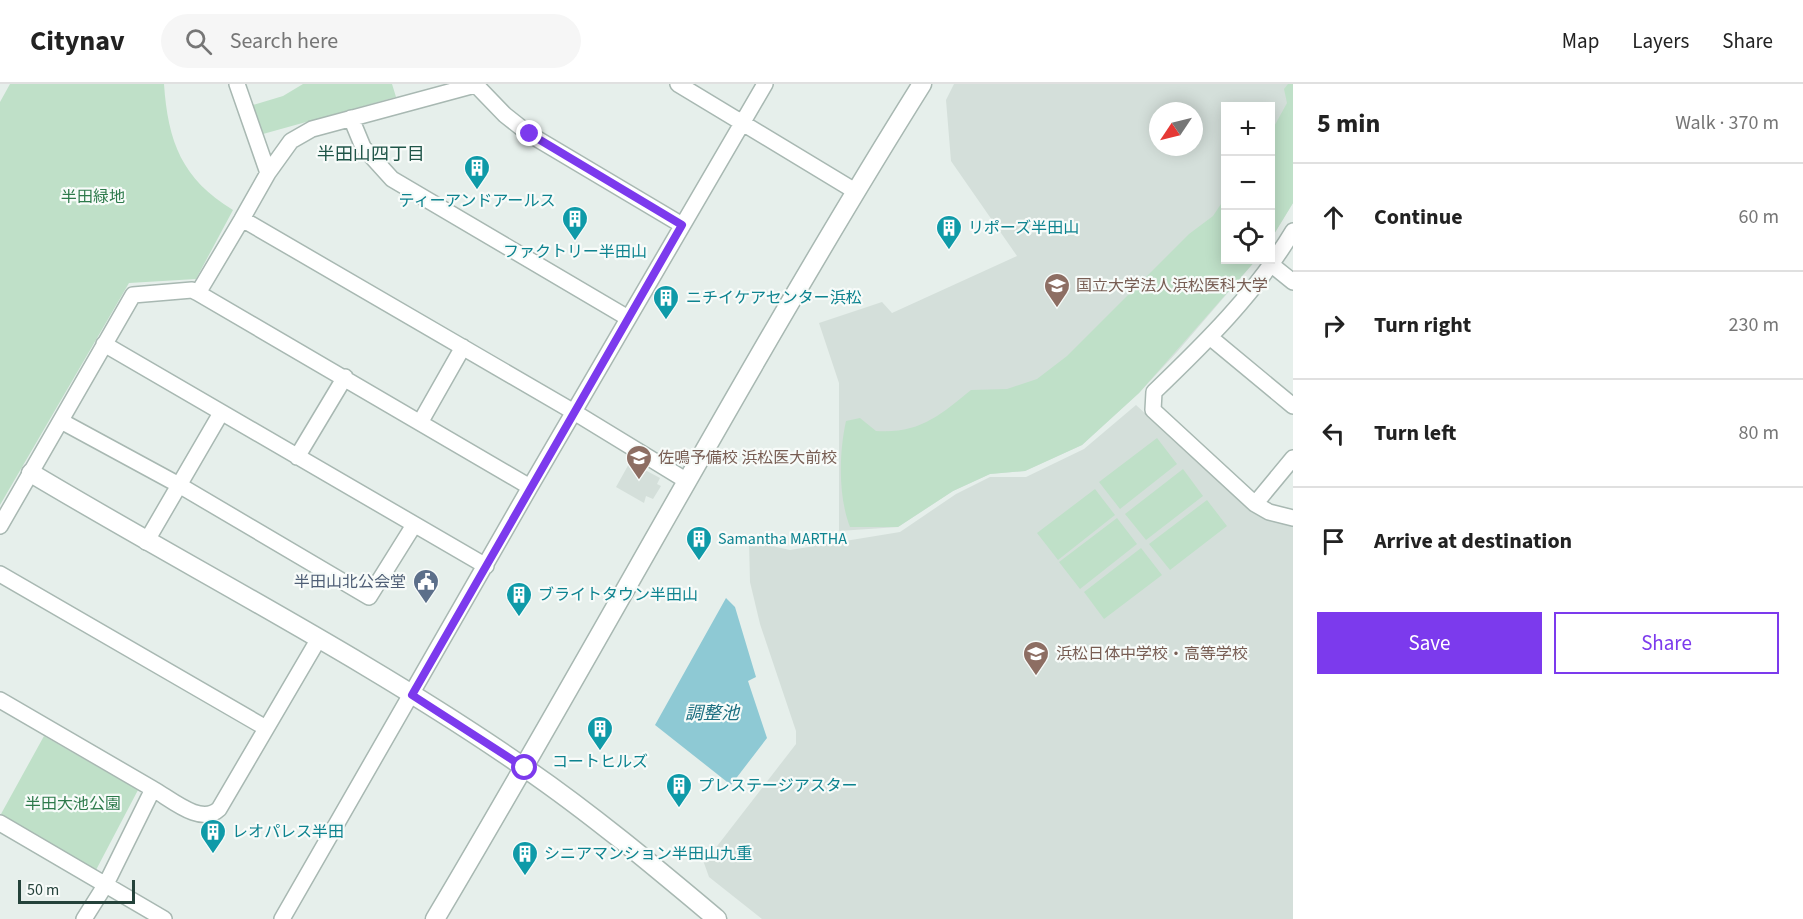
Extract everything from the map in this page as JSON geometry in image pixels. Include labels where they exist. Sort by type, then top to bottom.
[{"type":"street","points":[[237,84],[268,173]]},
{"type":"street","points":[[678,84],[855,191]]},
{"type":"street","points":[[282,919],[765,84]]},
{"type":"street","points":[[435,919],[525,768],[687,481],[855,191],[922,84]]},
{"type":"street","points":[[198,293],[268,173],[291,141],[312,129],[475,85],[505,115],[530,134],[682,225]]},
{"type":"street","points":[[351,118],[363,147],[392,179],[628,318]]},
{"type":"street","points":[[242,219],[574,412],[687,481]]},
{"type":"street","points":[[1293,231],[1272,266],[1211,338],[1154,392],[1153,410],[1255,504],[1269,512],[1293,518]]},
{"type":"street","points":[[1272,266],[1293,282]]},
{"type":"street","points":[[0,526],[136,293],[192,290],[421,421],[530,487]]},
{"type":"street","points":[[1211,338],[1293,406]]},
{"type":"street","points":[[104,345],[486,566]]},
{"type":"street","points":[[421,421],[463,347]]},
{"type":"street","points":[[297,458],[345,377]]},
{"type":"street","points":[[146,542],[221,413]]},
{"type":"street","points":[[61,421],[179,485],[369,597],[414,525]]},
{"type":"street","points":[[1255,504],[1293,458]]},
{"type":"street","points":[[31,473],[412,695],[525,768],[618,838],[717,919]]},
{"type":"street","points":[[0,574],[266,728]]},
{"type":"street","points":[[0,700],[200,816],[213,815],[219,809],[318,640]]},
{"type":"street","points":[[84,919],[105,884],[153,789]]},
{"type":"street","points":[[0,823],[164,919]]},
{"type":"shaded area","name":"国立大学法人浜松医科大学","points":[[954,84],[1293,84],[1293,203],[1275,232],[1275,102],[1221,102],[1221,264],[1253,264],[1139,393],[1082,445],[1025,471],[990,474],[953,491],[898,527],[839,531],[839,383],[819,323],[882,302],[892,313],[1017,256],[951,161],[946,100]]},
{"type":"shaded area","name":"浜松日体中学校・高等学校","points":[[1136,405],[1253,512],[1293,526],[1293,919],[762,919],[709,877],[704,863],[796,744],[796,731],[760,624],[750,582],[749,541],[790,550],[900,532],[956,494],[990,477],[1026,477],[1084,449]]},
{"type":"shaded area","name":"佐鳴予備校 浜松医大前校","points":[[630,462],[660,478],[657,484],[661,486],[653,499],[646,496],[644,503],[616,487]]},
{"type":"green space","name":"半田緑地","points":[[10,84],[164,84],[169,124],[181,157],[201,185],[233,210],[196,279],[129,283],[0,505],[0,102]]},
{"type":"green space","points":[[303,84],[392,84],[396,97],[263,134],[253,105],[283,96]]},
{"type":"green space","points":[[1288,84],[1293,84],[1293,203],[1275,232],[1275,125],[1287,103],[1284,89]]},
{"type":"green space","points":[[1221,204],[1221,264],[1252,264],[1139,393],[1082,445],[1025,471],[990,474],[953,491],[898,527],[850,527],[843,502],[841,474],[846,421],[860,418],[876,431],[905,429],[939,415],[971,390],[1007,389],[1037,379],[1067,356],[1189,234],[1213,216]]},
{"type":"green space","points":[[1157,438],[1177,464],[1120,509],[1099,482]]},
{"type":"green space","points":[[1183,469],[1203,496],[1146,540],[1125,514]]},
{"type":"green space","points":[[1095,489],[1115,515],[1058,560],[1037,533]]},
{"type":"green space","points":[[1207,500],[1227,526],[1170,570],[1149,544]]},
{"type":"green space","points":[[1117,518],[1137,544],[1080,589],[1059,562]]},
{"type":"green space","points":[[1141,548],[1162,575],[1104,619],[1084,592]]},
{"type":"green space","name":"半田大池公園","points":[[44,736],[138,790],[96,870],[1,814]]},
{"type":"water","name":"調整池","points":[[726,598],[735,607],[756,677],[748,681],[767,738],[731,785],[655,725]]},
{"type":"place","name":"ティーアンドアールス","points":[[477,191]]},
{"type":"place","name":"ファクトリー半田山","points":[[575,242]]},
{"type":"place","name":"リポーズ半田山","points":[[949,251]]},
{"type":"place","name":"国立大学法人浜松医科大学","points":[[1057,309]]},
{"type":"place","name":"ニチイケアセンター浜松","points":[[666,321]]},
{"type":"place","name":"佐鳴予備校 浜松医大前校","points":[[639,481]]},
{"type":"place","name":"Samantha MARTHA","points":[[699,562]]},
{"type":"place","name":"半田山北公会堂","points":[[426,605]]},
{"type":"place","name":"ブライトタウン半田山","points":[[519,618]]},
{"type":"place","name":"浜松日体中学校・高等学校","points":[[1036,677]]},
{"type":"place","name":"コートヒルズ","points":[[600,752]]},
{"type":"place","name":"プレステージアスター","points":[[679,809]]},
{"type":"place","name":"レオパレス半田","points":[[213,855]]},
{"type":"place","name":"シニアマンション半田山九重","points":[[525,877]]},
{"type":"district","name":"半田山四丁目","points":[[371,154]]},
{"type":"route","points":[[525,768],[412,695],[682,225],[530,134]]}]
